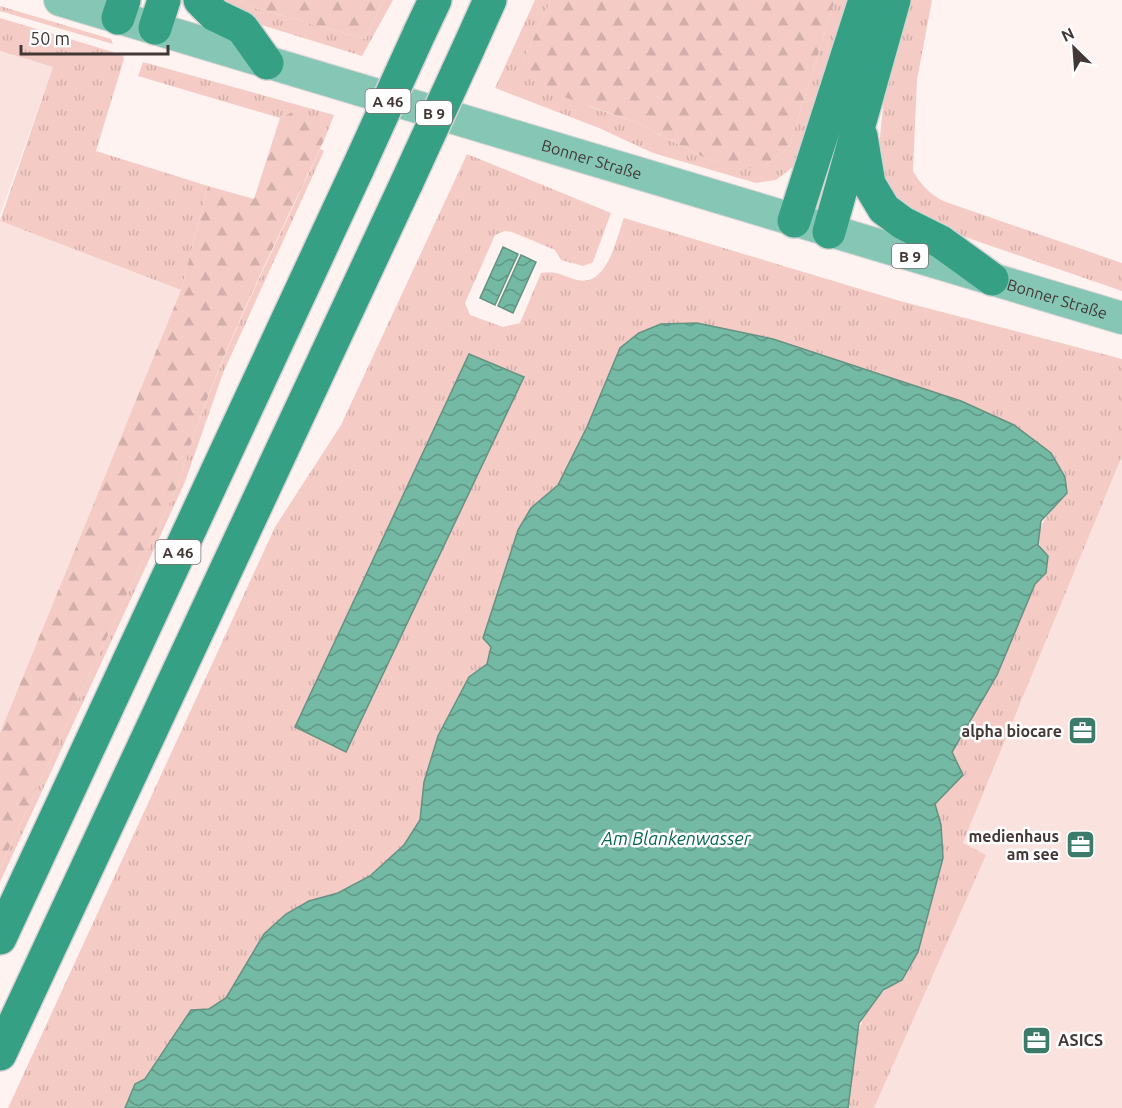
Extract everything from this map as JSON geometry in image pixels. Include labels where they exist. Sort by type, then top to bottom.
[{"type":"highway","points":[[201,0],[215,15],[242,28],[267,63]]},
{"type":"highway","name":"A 46","points":[[0,938],[435,0]]},
{"type":"highway","points":[[0,1054],[490,0]]},
{"type":"highway","points":[[794,221],[865,0]]},
{"type":"highway","points":[[828,232],[894,0]]},
{"type":"highway","points":[[861,121],[866,173],[874,196],[884,209],[903,223],[941,242],[992,279]]},
{"type":"main road","name":"Bonner Straße","points":[[60,0],[159,14],[267,63],[1122,318]]},
{"type":"shaded area","points":[[0,51],[53,67],[0,215]]},
{"type":"shaded area","points":[[0,221],[181,290],[0,733]]},
{"type":"shaded area","points":[[1122,456],[1122,1108],[874,1108],[985,855],[963,844]]},
{"type":"green space","points":[[212,0],[239,0],[251,7],[366,39],[383,0],[393,0],[362,56],[235,17]]},
{"type":"green space","points":[[239,0],[383,0],[366,39],[251,7]]},
{"type":"green space","points":[[535,0],[551,0],[522,63],[591,107],[635,122],[709,160],[751,167],[769,163],[789,147],[835,0],[850,0],[804,145],[794,166],[776,180],[756,183],[653,153],[599,128],[495,88]]},
{"type":"green space","points":[[551,0],[835,0],[789,147],[769,163],[751,168],[709,160],[635,122],[541,89],[522,63]]},
{"type":"green space","points":[[908,0],[932,0],[917,80],[913,171],[919,180],[929,192],[943,201],[1122,263],[1122,291],[916,220],[885,185],[879,147],[885,88]]},
{"type":"green space","points":[[0,6],[111,39],[113,44],[0,11]]},
{"type":"green space","points":[[0,18],[123,55],[124,59],[96,151],[208,186],[181,290],[0,221],[53,67],[0,51]]},
{"type":"green space","points":[[143,62],[334,115],[325,138],[303,114],[294,111],[280,118],[138,76]]},
{"type":"green space","points":[[294,111],[304,114],[325,138],[227,351],[209,394],[179,482],[0,868],[0,733],[181,290],[208,186],[254,199],[280,118]]},
{"type":"green space","points":[[320,149],[324,151],[223,373],[185,482],[0,882],[0,868],[179,482],[225,354]]},
{"type":"green space","points":[[467,154],[611,213],[593,262],[583,266],[561,260],[555,250],[512,232],[505,231],[495,235],[465,303],[470,315],[503,327],[520,323],[541,273],[555,273],[577,280],[588,280],[596,276],[609,259],[624,218],[900,301],[1122,359],[1122,456],[963,843],[986,855],[874,1108],[848,1108],[854,1051],[863,1018],[885,990],[902,979],[941,825],[935,804],[963,775],[952,752],[997,675],[1035,584],[1046,573],[1040,547],[1040,529],[1049,513],[1067,493],[1057,465],[1048,451],[1030,436],[989,413],[923,388],[771,339],[717,328],[661,324],[587,427],[558,485],[531,508],[487,664],[469,677],[424,782],[420,820],[404,845],[370,876],[338,893],[309,901],[286,914],[264,934],[226,998],[209,1009],[191,1010],[145,1079],[135,1084],[125,1108],[8,1108],[275,527],[341,425]],"holes":[[[469,354],[524,377],[345,751],[295,726]]]},
{"type":"water","points":[[503,247],[518,254],[495,305],[480,298]]},
{"type":"water","points":[[521,255],[536,262],[513,313],[498,306]]},
{"type":"water","name":"Am Blankenwasser","points":[[697,323],[773,339],[961,401],[1014,425],[1051,453],[1065,477],[1067,493],[1041,521],[1038,545],[1048,556],[1046,573],[1035,584],[997,675],[952,752],[963,775],[935,804],[941,825],[943,858],[918,952],[902,980],[883,990],[859,1023],[848,1108],[125,1108],[135,1084],[145,1079],[191,1010],[209,1009],[226,998],[264,934],[286,914],[309,901],[338,893],[370,876],[404,845],[420,820],[424,782],[438,736],[469,677],[487,664],[491,647],[483,638],[518,530],[531,508],[558,485],[587,427],[620,348],[639,333],[661,324]]},
{"type":"water","points":[[469,354],[524,377],[346,752],[295,727]]},
{"type":"place","name":"alpha biocare","points":[[1083,731]]},
{"type":"place","name":"medienhaus am see","points":[[1080,845]]},
{"type":"place","name":"ASICS","points":[[1037,1040]]}]
